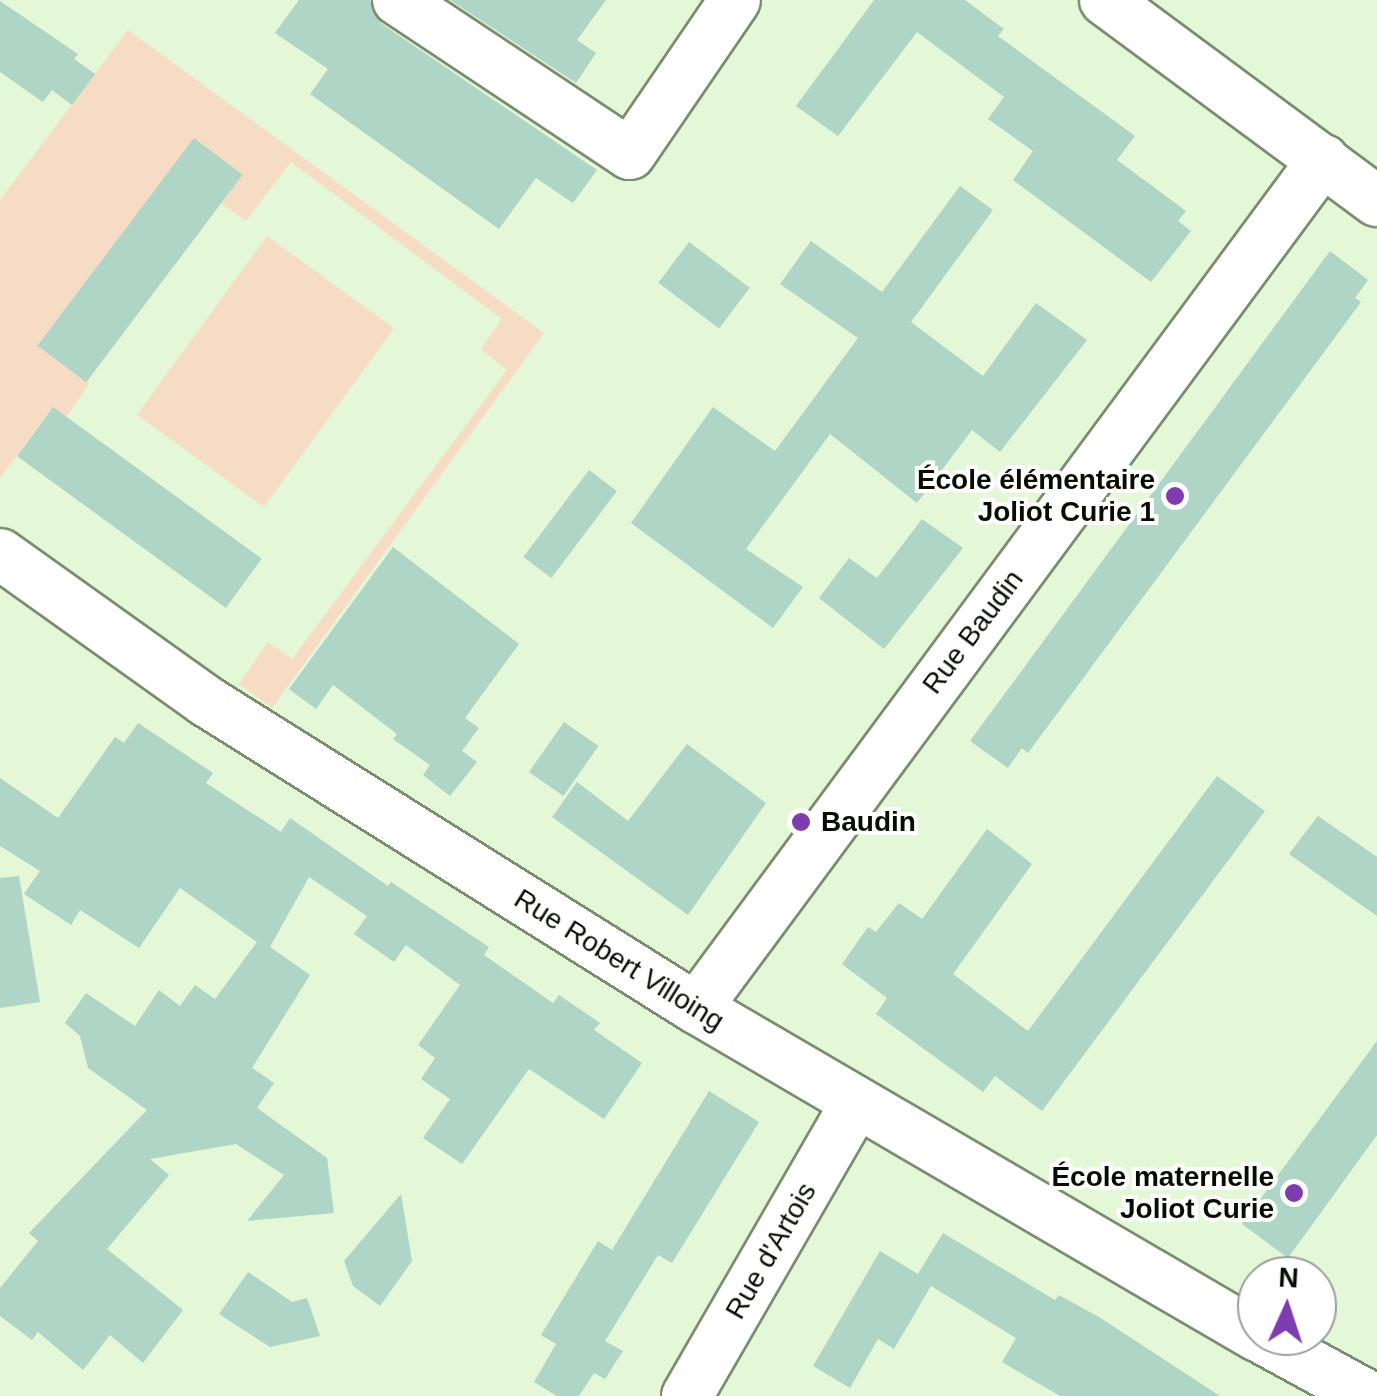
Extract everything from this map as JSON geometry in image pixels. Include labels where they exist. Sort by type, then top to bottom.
[{"type":"street","points":[[398,0],[630,154],[735,0]]},
{"type":"street","points":[[1105,0],[1377,201]]},
{"type":"street","name":"Rue Baudin","points":[[696,1008],[1324,160]]},
{"type":"street","name":"Rue Robert Villoing","points":[[0,554],[206,700],[696,1008],[855,1105],[1237,1325]]},
{"type":"street","name":"Rue d'Artois","points":[[687,1396],[855,1105]]},
{"type":"street","name":"Rue Robert Villoing","points":[[1294,1356],[1368,1396]]},
{"type":"shaded area","points":[[128,30],[544,333],[272,708],[239,684],[268,642],[292,659],[507,370],[481,349],[502,319],[291,162],[246,221],[222,204],[242,174],[194,139],[41,348],[89,384],[66,417],[52,408],[0,478],[0,200]]},
{"type":"shaded area","points":[[267,236],[394,328],[264,507],[137,415]]},
{"type":"building","points":[[299,0],[370,0],[382,24],[597,170],[573,203],[536,178],[499,229],[310,94],[328,69],[275,33]]},
{"type":"building","points":[[450,0],[606,0],[577,40],[596,53],[576,83]]},
{"type":"building","points":[[874,0],[965,0],[1004,29],[998,36],[1135,136],[1117,160],[1186,211],[1178,221],[1191,231],[1151,282],[1013,180],[1033,151],[988,119],[1004,97],[917,32],[838,136],[796,106]]},
{"type":"building","points":[[0,1],[78,54],[74,59],[95,74],[72,105],[52,90],[43,102],[0,72]]},
{"type":"building","points":[[194,138],[243,175],[86,382],[38,346]]},
{"type":"building","points":[[960,186],[993,210],[911,322],[983,376],[1036,303],[1087,340],[1000,452],[972,430],[917,503],[830,434],[746,549],[803,587],[773,628],[631,523],[713,407],[775,451],[858,338],[780,284],[811,241],[882,292]]},
{"type":"building","points":[[689,242],[750,288],[719,328],[658,283]]},
{"type":"building","points":[[1330,251],[1368,280],[1355,298],[1361,302],[1028,753],[1022,748],[1008,768],[970,741]]},
{"type":"building","points":[[53,407],[262,559],[226,608],[17,456]]},
{"type":"building","points":[[589,470],[617,491],[551,578],[523,557]]},
{"type":"building","points":[[922,519],[963,548],[884,649],[819,598],[849,558],[877,578]]},
{"type":"building","points":[[393,547],[519,644],[465,718],[479,728],[462,751],[477,762],[450,796],[423,775],[430,765],[393,739],[397,734],[333,685],[316,709],[289,689]]},
{"type":"building","points":[[564,722],[598,746],[563,796],[529,772]]},
{"type":"building","points":[[138,723],[213,773],[206,783],[281,832],[290,818],[388,886],[391,882],[489,947],[484,955],[553,1003],[559,995],[600,1023],[594,1030],[642,1063],[604,1119],[529,1069],[462,1164],[423,1138],[450,1099],[421,1079],[435,1058],[418,1045],[460,985],[406,945],[394,962],[354,934],[367,916],[309,877],[270,947],[310,975],[252,1068],[274,1083],[257,1108],[327,1158],[334,1213],[247,1221],[284,1175],[236,1144],[150,1159],[169,1175],[107,1249],[183,1310],[143,1363],[110,1335],[83,1370],[38,1332],[32,1340],[0,1316],[0,1288],[38,1241],[29,1233],[147,1110],[88,1068],[80,1036],[65,1023],[86,993],[135,1026],[159,990],[180,1006],[195,985],[215,999],[257,942],[180,888],[139,948],[80,910],[71,925],[24,894],[40,871],[0,846],[0,778],[58,818],[115,737],[124,743]]},
{"type":"building","points":[[687,744],[766,803],[688,915],[552,817],[577,782],[628,821]]},
{"type":"building","points":[[1217,776],[1265,811],[1042,1111],[995,1076],[983,1092],[876,1014],[887,998],[842,964],[868,927],[876,932],[899,903],[922,919],[987,829],[1032,864],[953,974],[1028,1031]]},
{"type":"building","points":[[1318,816],[1377,857],[1377,916],[1289,854]]},
{"type":"building","points":[[19,876],[40,1002],[0,1008],[0,878]]},
{"type":"building","points":[[1377,1041],[1377,1135],[1289,1256],[1242,1224]]},
{"type":"building","points":[[709,1091],[759,1122],[672,1263],[658,1255],[605,1341],[623,1351],[605,1379],[594,1373],[579,1396],[557,1396],[534,1382],[556,1344],[541,1335],[598,1241],[612,1250]]},
{"type":"building","points":[[401,1194],[412,1261],[380,1306],[353,1286],[344,1261]]},
{"type":"building","points":[[943,1233],[1055,1300],[1059,1295],[1099,1317],[1220,1396],[1060,1396],[1002,1362],[1016,1338],[931,1286],[894,1349],[878,1339],[850,1388],[813,1366],[880,1251],[918,1274]]},
{"type":"building","points":[[248,1272],[292,1302],[307,1298],[320,1336],[270,1347],[219,1314]]},
{"type":"place","name":"École élémentaire Joliot Curie 1","points":[[1175,496]]},
{"type":"place","name":"Baudin","points":[[801,822]]},
{"type":"place","name":"École maternelle Joliot Curie","points":[[1294,1193]]}]
